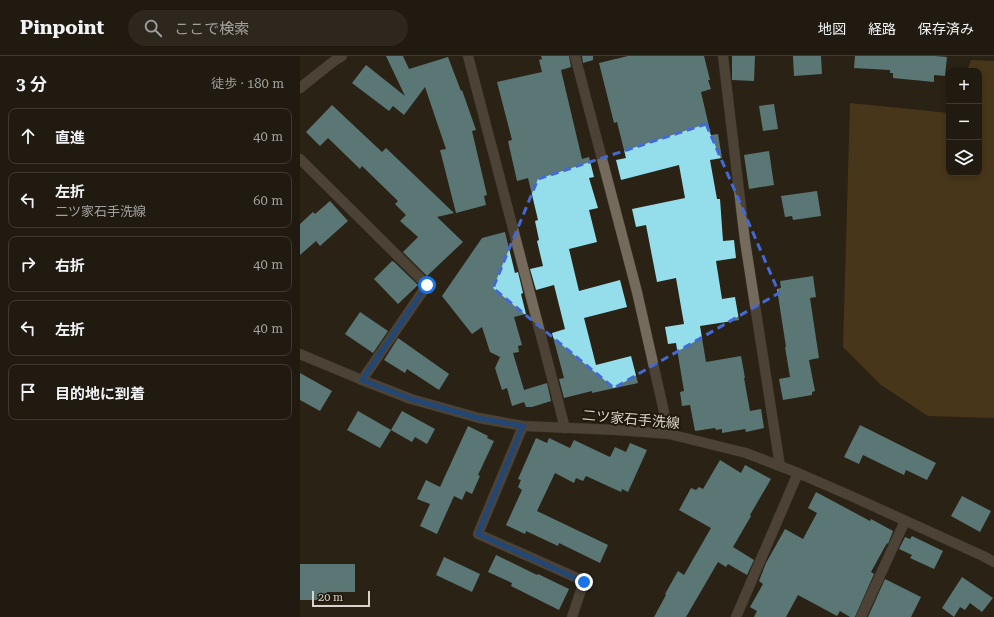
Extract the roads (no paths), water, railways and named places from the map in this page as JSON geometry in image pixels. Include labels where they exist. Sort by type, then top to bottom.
[{"type":"street","points":[[300,88],[342,56]]},
{"type":"street","points":[[468,56],[565,428]]},
{"type":"street","points":[[575,56],[637,292],[668,434]]},
{"type":"street","points":[[722,56],[745,241],[780,466]]},
{"type":"street","points":[[300,159],[427,285],[362,380]]},
{"type":"street","name":"二ツ家石手洗線","points":[[300,354],[411,399],[471,416],[523,426],[668,434],[746,453],[780,466],[994,562]]},
{"type":"street","points":[[523,426],[478,534],[584,582],[572,617]]},
{"type":"street","points":[[736,617],[798,474]]},
{"type":"street","points":[[861,617],[905,521]]}]
